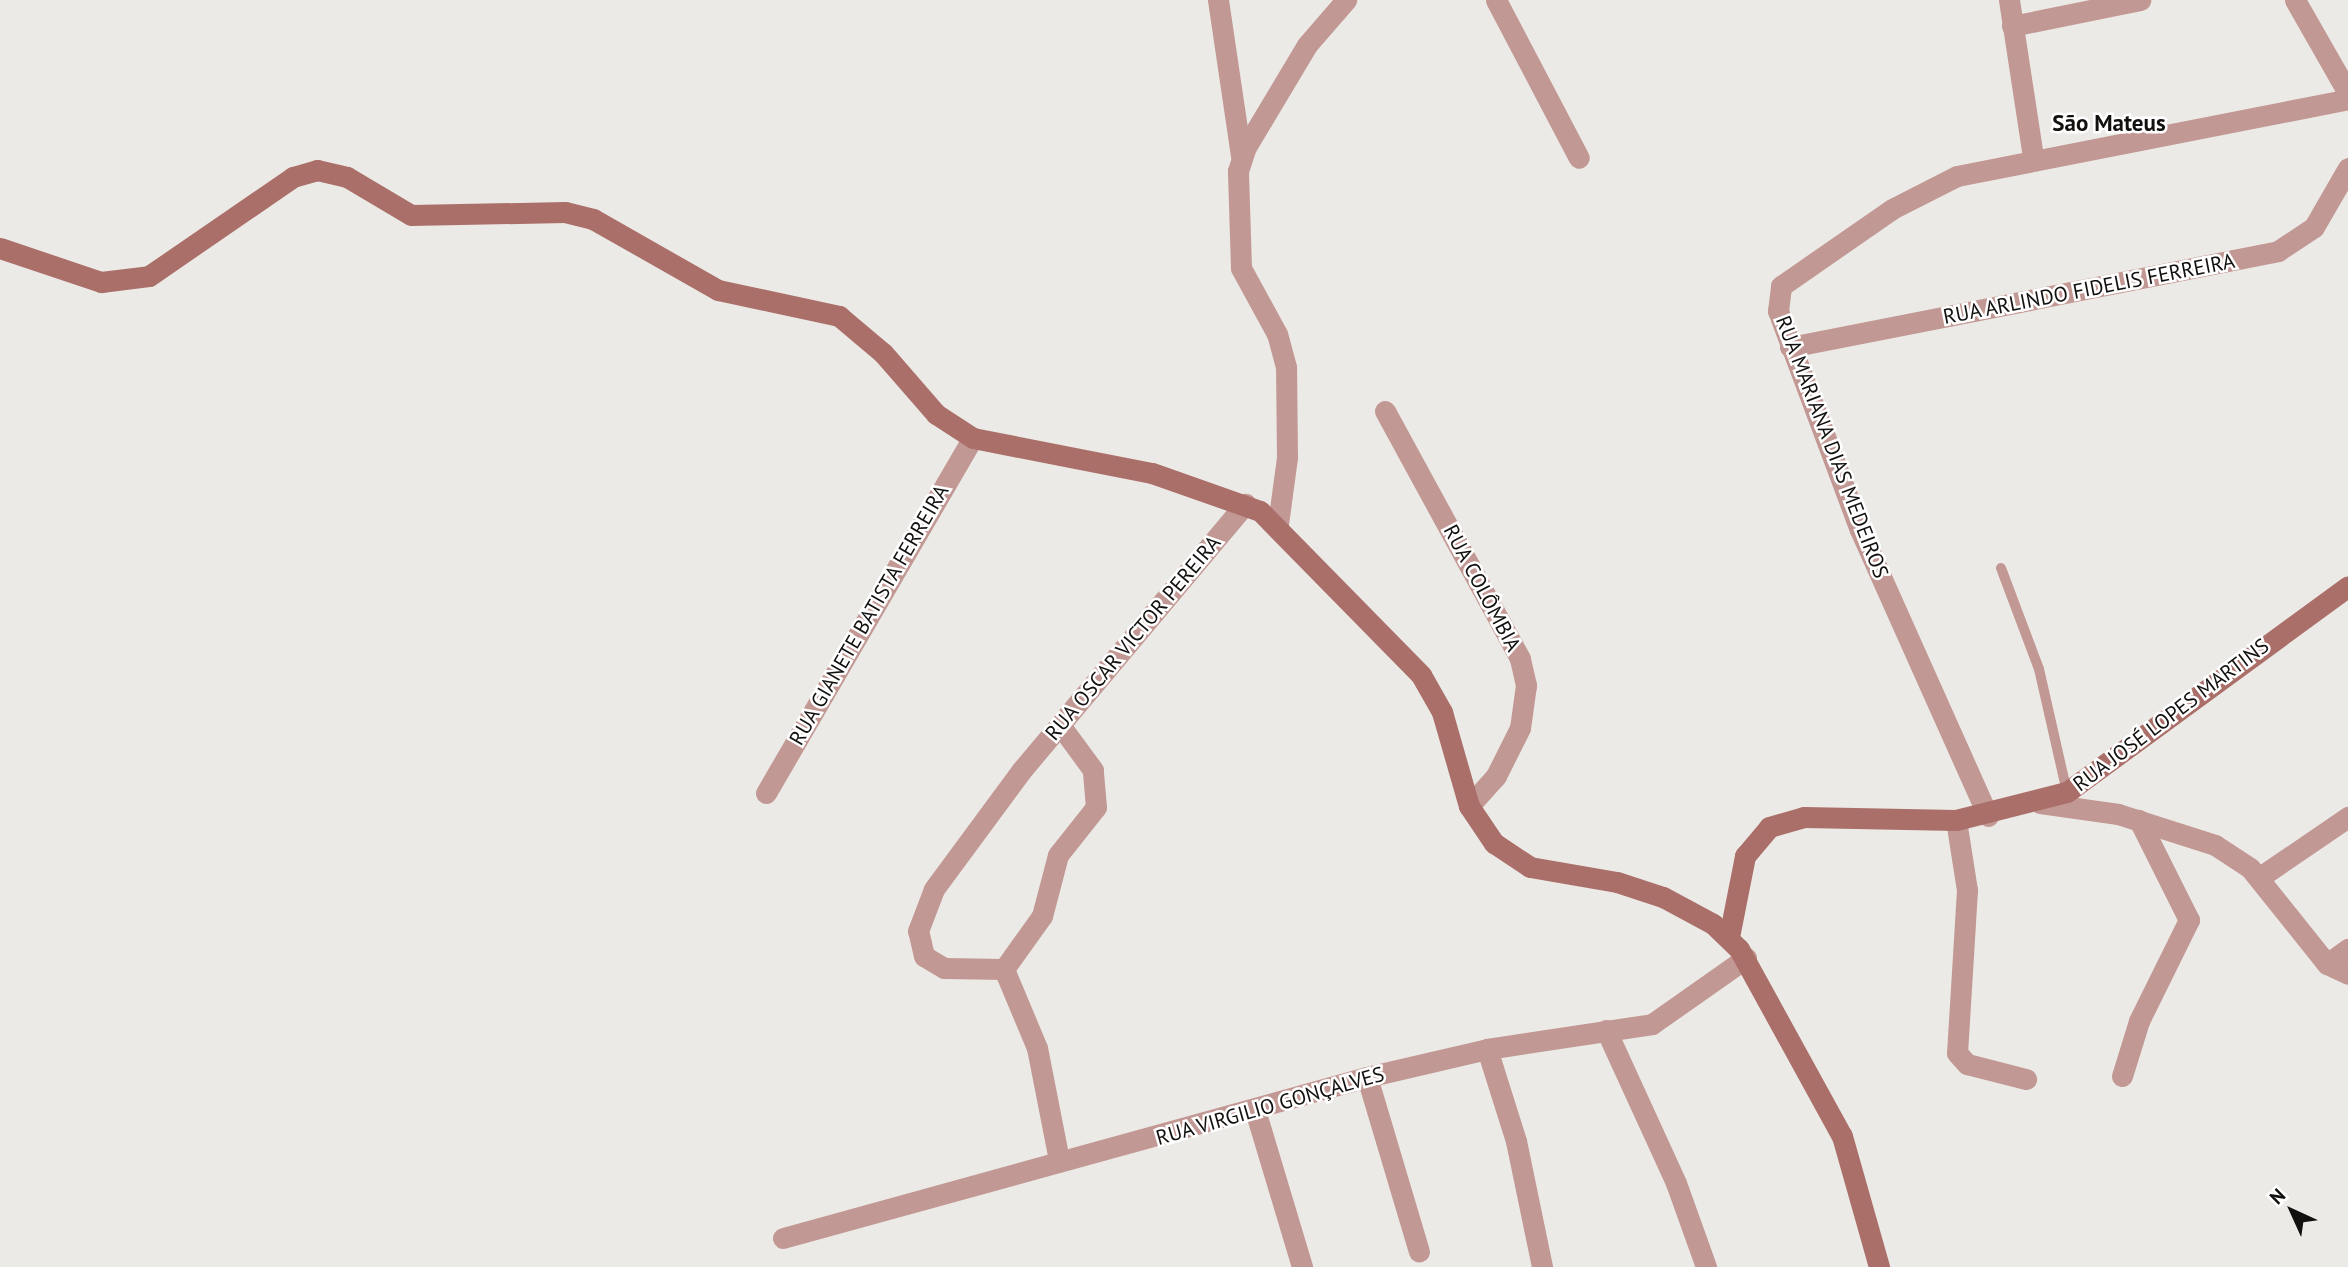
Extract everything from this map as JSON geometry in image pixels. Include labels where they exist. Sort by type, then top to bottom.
[{"type":"street","points":[[1218,0],[1241,156],[1238,256],[1286,367],[1287,457],[1278,524]]},
{"type":"street","points":[[1241,156],[1307,45],[1346,0]]},
{"type":"street","points":[[1496,0],[1579,158]]},
{"type":"street","points":[[2009,0],[2033,157]]},
{"type":"street","points":[[2012,26],[2140,0]]},
{"type":"street","points":[[2295,0],[2348,93]]},
{"type":"street","name":"RUA MARIANA DIAS MEDEIROS","points":[[1988,816],[1860,530],[1778,311],[1781,286],[1791,274],[1936,185],[2033,157],[2348,99]]},
{"type":"street","name":"RUA ARLINDO FIDELIS FERREIRA","points":[[1790,347],[2278,251],[2314,227],[2348,168]]},
{"type":"street","points":[[0,248],[101,282],[149,276],[293,177],[317,170],[347,177],[411,215],[565,212],[593,219],[718,290],[839,316],[883,353],[936,414],[972,438],[1119,465],[1245,505],[1278,524],[1434,694],[1469,806],[1494,843],[1530,867],[1637,886],[1729,937],[1746,958],[1842,1136],[1879,1267]]},
{"type":"street","name":"RUA COLÔMBIA","points":[[1385,411],[1509,634],[1526,685],[1511,752],[1469,806]]},
{"type":"street","name":"RUA GIANETE BATISTA FERREIRA","points":[[766,793],[972,438]]},
{"type":"street","name":"RUA OSCAR VICTOR PEREIRA","points":[[1004,968],[936,965],[921,951],[919,931],[946,869],[1021,771],[1245,505]]},
{"type":"street","name":"RUA JOSÉ LOPES MARTINS","points":[[1729,937],[1745,856],[1769,827],[1804,817],[1956,820],[1988,816],[2067,793],[2348,586]]},
{"type":"street","points":[[1059,1160],[1037,1048],[1004,968],[1042,916],[1058,855],[1096,807],[1093,770],[1060,725]]},
{"type":"street","points":[[2040,803],[2139,820],[2215,845],[2260,877],[2327,964],[2348,974]]},
{"type":"street","points":[[2260,877],[2348,817]]},
{"type":"street","points":[[1956,820],[1967,890],[1957,1053],[1967,1064],[2026,1079]]},
{"type":"street","points":[[2122,1076],[2139,1021],[2188,928],[2189,912],[2139,820]]},
{"type":"street","points":[[2327,964],[2348,949]]},
{"type":"street","name":"RUA VIRGILIO GONÇALVES","points":[[782,1238],[1059,1160],[1095,1157],[1367,1077],[1487,1049],[1668,1017],[1746,958]]},
{"type":"street","points":[[1606,1030],[1676,1183],[1706,1267]]},
{"type":"street","points":[[1487,1049],[1530,1210],[1542,1267]]},
{"type":"street","points":[[1367,1077],[1419,1251]]},
{"type":"street","points":[[1255,1110],[1302,1267]]},
{"type":"lane","points":[[2001,568],[2039,669],[2067,793]]},
{"type":"district","name":"São Mateus","points":[[2109,123]]}]
